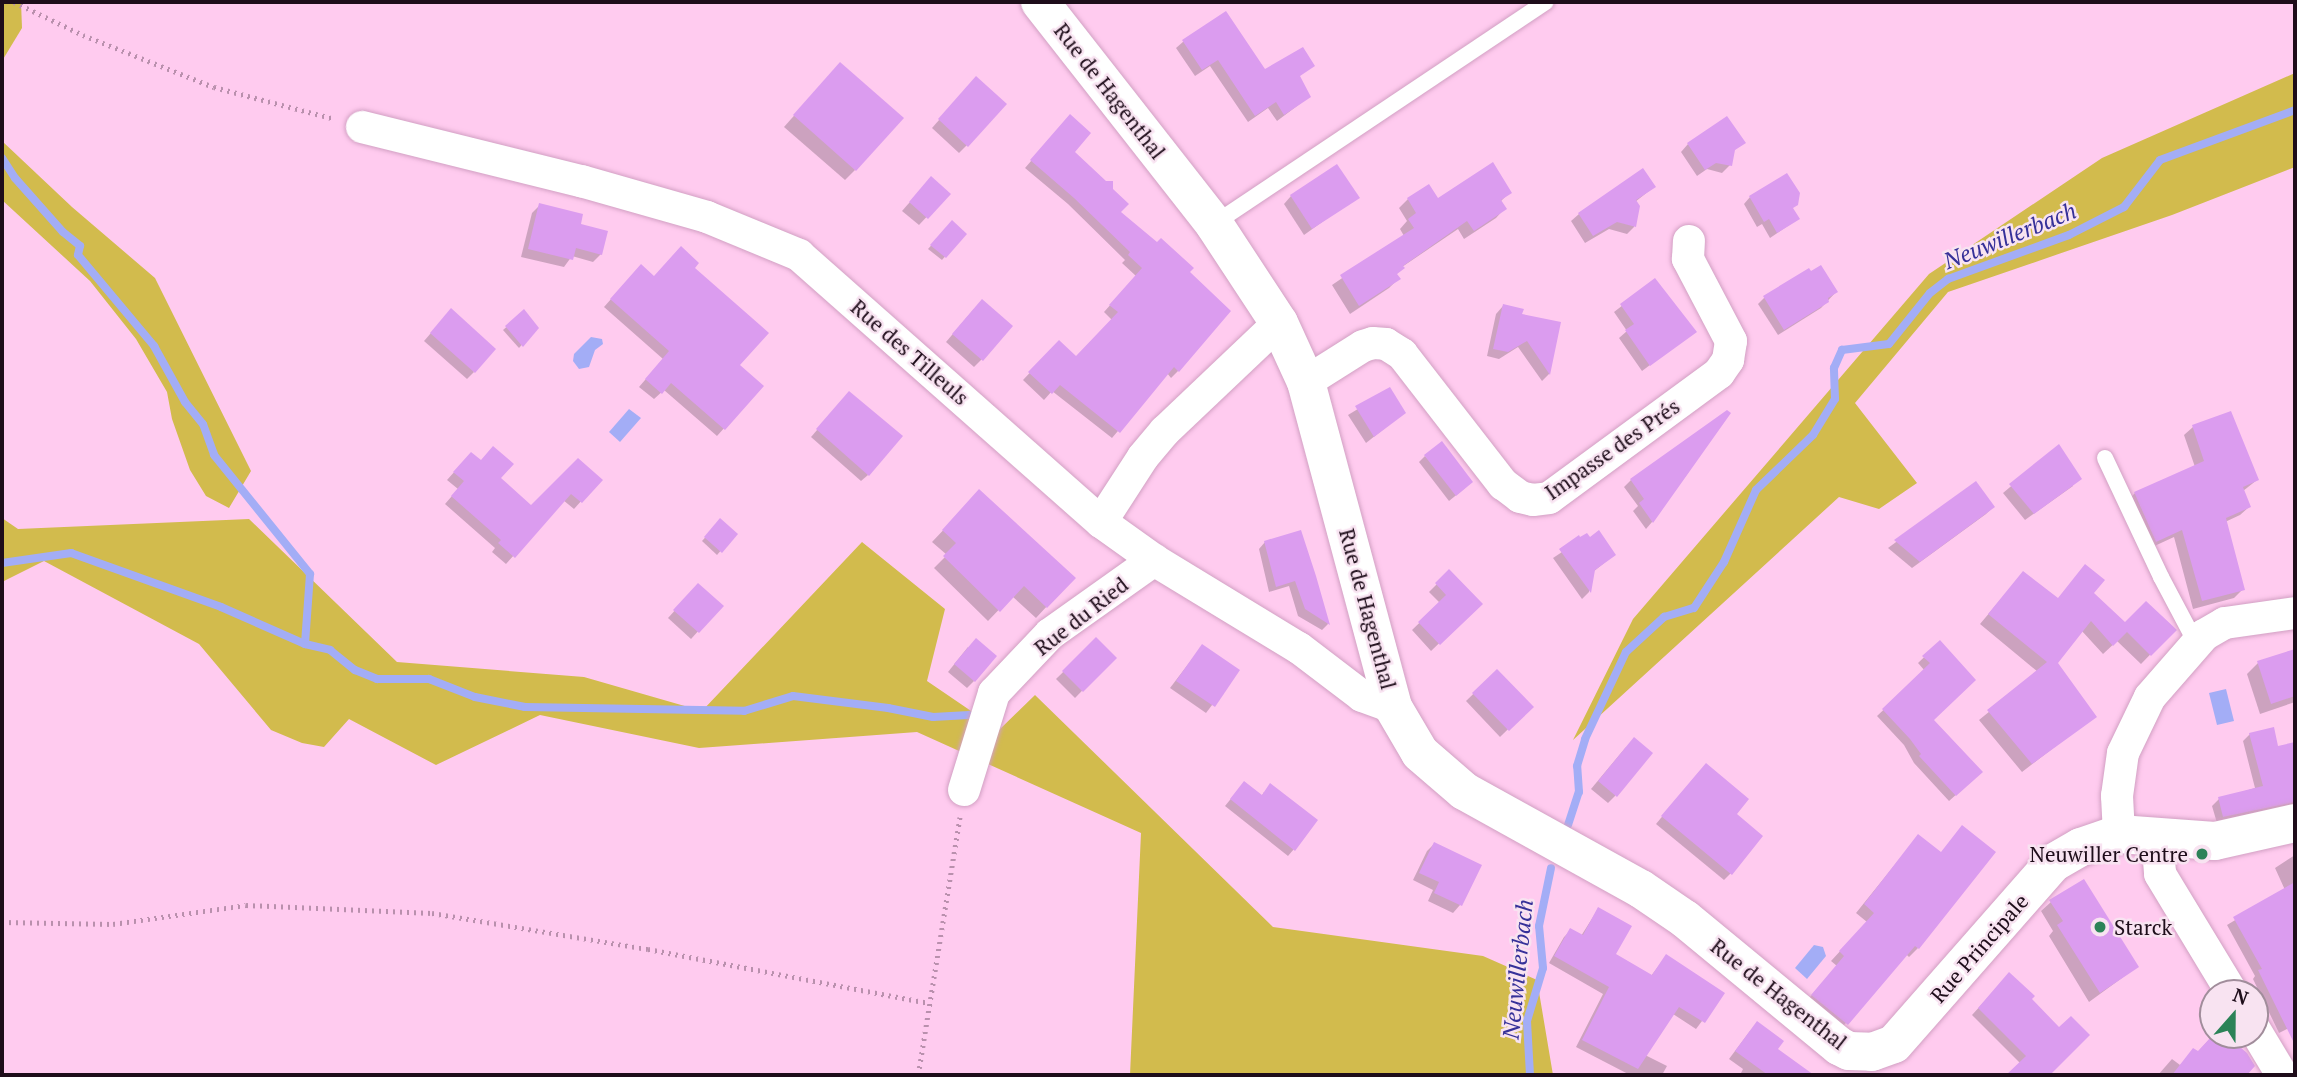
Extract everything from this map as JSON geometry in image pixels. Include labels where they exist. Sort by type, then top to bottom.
[{"type":"street","name":"Rue de Hagenthal","points":[[1040,2],[1214,224],[1279,323],[1306,382],[1393,707],[1420,753],[1464,791],[1641,889],[1685,919],[1831,1041],[1873,1064]]},
{"type":"street","name":"Rue des Tilleuls","points":[[362,127],[581,181],[707,218],[799,255],[1101,522],[1154,560],[1299,648],[1362,696],[1393,707]]},
{"type":"street","name":"Impasse des Prés","points":[[1306,382],[1363,346],[1373,342],[1386,344],[1402,354],[1503,484],[1520,497],[1533,500],[1549,498],[1719,373],[1728,360],[1731,341],[1688,258],[1689,240]]},
{"type":"street","points":[[1101,522],[1143,457],[1165,431],[1279,323]]},
{"type":"street","name":"Rue du Ried","points":[[964,790],[994,693],[1050,634],[1154,560]]},
{"type":"street","points":[[2119,834],[2117,796],[2123,753],[2150,697],[2204,635],[2225,623],[2295,613]]},
{"type":"street","name":"Rue Principale","points":[[1873,1064],[1885,1049],[1902,1036],[2053,863],[2081,847],[2119,834],[2216,841],[2295,823]]},
{"type":"street","points":[[2157,838],[2160,874],[2224,979]]},
{"type":"street","points":[[2267,1049],[2283,1075]]},
{"type":"lane","points":[[1214,224],[1545,2]]},
{"type":"lane","points":[[2105,458],[2161,577],[2196,643]]},
{"type":"path","points":[[14,2],[83,35],[214,87],[362,127]]},
{"type":"path","points":[[918,1075],[964,790]]},
{"type":"path","points":[[2,922],[113,924],[246,905],[432,913],[649,949],[929,1003]]},
{"type":"shaded area","points":[[2,2],[21,2],[22,28],[2,61]]},
{"type":"shaded area","points":[[2295,73],[2295,167],[2172,215],[1948,292],[1855,403],[1917,483],[1879,509],[1839,497],[1573,740],[1633,619],[1929,274],[2102,158]]},
{"type":"shaded area","points":[[2,141],[72,207],[155,278],[251,471],[229,508],[206,496],[190,470],[172,419],[167,392],[136,339],[90,281],[2,200]]},
{"type":"shaded area","points":[[2,518],[18,529],[249,519],[397,662],[584,677],[702,711],[862,542],[945,609],[927,681],[999,730],[1035,695],[1273,927],[1483,956],[1537,980],[1553,1075],[1130,1075],[1141,833],[917,732],[699,748],[540,715],[436,765],[349,719],[324,747],[302,743],[271,730],[199,644],[44,561],[2,582]]},
{"type":"water","points":[[591,337],[602,339],[603,344],[595,350],[589,367],[579,369],[573,361],[574,354]]},
{"type":"water","points":[[629,409],[641,418],[620,442],[609,432]]},
{"type":"water","points":[[2226,689],[2234,721],[2217,725],[2209,693]]},
{"type":"water","points":[[1814,945],[1823,947],[1826,956],[1807,979],[1795,968]]},
{"type":"building","points":[[1226,11],[1265,69],[1303,47],[1315,66],[1300,76],[1311,97],[1284,115],[1276,102],[1255,116],[1218,60],[1202,70],[1182,40]]},
{"type":"building","points":[[840,62],[904,118],[856,171],[793,115]]},
{"type":"building","points":[[976,76],[1007,104],[968,147],[938,119]]},
{"type":"building","points":[[1070,114],[1091,133],[1075,152],[1106,181],[1113,181],[1113,189],[1129,204],[1121,212],[1157,242],[1161,238],[1194,268],[1190,272],[1231,311],[1179,372],[1174,367],[1120,433],[1060,385],[1052,394],[1028,372],[1059,340],[1076,356],[1118,312],[1109,305],[1142,268],[1128,255],[1130,252],[1074,198],[1030,160]]},
{"type":"building","points":[[1727,116],[1746,143],[1735,150],[1732,166],[1716,163],[1705,170],[1687,143]]},
{"type":"building","points":[[1493,162],[1512,193],[1501,200],[1507,209],[1474,231],[1467,221],[1403,266],[1405,268],[1397,274],[1401,279],[1359,306],[1340,275],[1414,228],[1408,219],[1416,213],[1407,198],[1429,184],[1438,198]]},
{"type":"building","points":[[1337,164],[1360,198],[1312,229],[1290,195]]},
{"type":"building","points":[[1643,168],[1656,187],[1636,200],[1640,206],[1636,227],[1617,222],[1593,236],[1578,213]]},
{"type":"building","points":[[1787,173],[1800,193],[1798,205],[1793,208],[1800,219],[1777,233],[1769,219],[1764,222],[1749,196]]},
{"type":"building","points":[[931,176],[951,194],[928,219],[909,202]]},
{"type":"building","points":[[539,203],[583,214],[581,224],[608,231],[602,255],[576,248],[573,260],[528,249]]},
{"type":"building","points":[[952,220],[967,234],[946,258],[930,245]]},
{"type":"building","points":[[681,246],[699,263],[695,268],[769,333],[740,365],[764,386],[725,430],[671,383],[662,394],[645,379],[669,351],[610,299],[641,264],[654,276]]},
{"type":"building","points":[[1821,265],[1838,292],[1828,298],[1829,302],[1784,330],[1763,296],[1809,268],[1811,271]]},
{"type":"building","points":[[1655,278],[1697,332],[1650,366],[1625,330],[1634,324],[1620,304]]},
{"type":"building","points":[[982,299],[1013,326],[983,361],[952,334]]},
{"type":"building","points":[[1503,304],[1524,309],[1522,314],[1561,322],[1550,375],[1527,341],[1508,352],[1493,349]]},
{"type":"building","points":[[451,308],[496,349],[475,373],[430,333]]},
{"type":"building","points":[[524,309],[539,328],[523,347],[505,326]]},
{"type":"building","points":[[1390,387],[1406,413],[1374,437],[1355,406]]},
{"type":"building","points":[[849,391],[903,436],[869,476],[816,429]]},
{"type":"building","points":[[1727,410],[1731,413],[1653,523],[1639,503],[1644,499],[1630,479]]},
{"type":"building","points":[[2231,411],[2259,480],[2243,487],[2251,507],[2226,518],[2245,590],[2202,601],[2182,530],[2156,542],[2134,492],[2204,461],[2192,425]]},
{"type":"building","points":[[1442,441],[1473,482],[1456,496],[1424,455]]},
{"type":"building","points":[[2059,444],[2082,479],[2034,514],[2009,484]]},
{"type":"building","points":[[493,446],[514,464],[501,478],[531,505],[578,458],[603,480],[582,503],[571,494],[515,558],[498,543],[501,540],[451,496],[464,481],[453,472],[471,452],[481,460]]},
{"type":"building","points":[[1976,481],[1995,507],[1920,562],[1894,540]]},
{"type":"building","points":[[979,489],[1076,578],[1047,608],[1024,586],[1000,612],[943,556],[956,543],[942,530]]},
{"type":"building","points":[[720,518],[738,534],[722,553],[704,537]]},
{"type":"building","points":[[1301,530],[1330,625],[1305,609],[1295,581],[1276,587],[1264,541]]},
{"type":"building","points":[[1599,530],[1616,555],[1595,570],[1591,593],[1559,549],[1579,535],[1580,537],[1587,533],[1590,537]]},
{"type":"building","points":[[2085,564],[2105,580],[2094,593],[2125,622],[2146,601],[2177,630],[2151,656],[2127,632],[2113,646],[2091,621],[2058,663],[2097,717],[2032,764],[1987,710],[2047,662],[1988,614],[2023,571],[2058,598]]},
{"type":"building","points":[[1449,569],[1483,604],[1440,645],[1418,622],[1446,595],[1435,583]]},
{"type":"building","points":[[698,583],[724,606],[699,633],[673,610]]},
{"type":"building","points":[[1096,637],[1117,658],[1083,692],[1062,671]]},
{"type":"building","points":[[976,638],[997,656],[975,682],[954,664]]},
{"type":"building","points":[[1940,640],[1976,680],[1934,720],[1983,772],[1956,796],[1919,756],[1921,754],[1910,739],[1882,709],[1930,663],[1922,656]]},
{"type":"building","points":[[1202,644],[1240,670],[1215,707],[1176,681]]},
{"type":"building","points":[[2295,649],[2295,696],[2271,704],[2257,661]]},
{"type":"building","points":[[1497,669],[1534,707],[1509,731],[1472,693]]},
{"type":"building","points":[[2274,727],[2278,746],[2295,742],[2295,802],[2223,817],[2218,797],[2263,786],[2249,733]]},
{"type":"building","points":[[1634,737],[1653,753],[1617,797],[1598,781]]},
{"type":"building","points":[[1706,763],[1749,799],[1737,814],[1763,836],[1732,875],[1661,816]]},
{"type":"building","points":[[1244,781],[1262,795],[1270,783],[1318,820],[1295,851],[1230,799]]},
{"type":"building","points":[[1962,825],[1996,852],[1919,949],[1915,946],[1848,1025],[1811,995],[1844,956],[1839,951],[1874,913],[1864,904],[1918,834],[1941,852]]},
{"type":"building","points":[[1434,842],[1482,865],[1462,906],[1434,893],[1439,882],[1419,873]]},
{"type":"building","points":[[2084,879],[2139,967],[2100,993],[2057,925],[2063,921],[2049,900]]},
{"type":"building","points":[[2295,882],[2295,1045],[2269,992],[2269,979],[2262,979],[2258,970],[2262,969],[2233,917]]},
{"type":"building","points":[[1598,907],[1632,926],[1616,954],[1652,975],[1666,954],[1725,993],[1705,1023],[1679,1007],[1638,1069],[1582,1040],[1609,987],[1554,956],[1570,928],[1583,935]]},
{"type":"building","points":[[2009,972],[2035,996],[2032,999],[2059,1027],[2071,1016],[2090,1035],[2050,1075],[2006,1075],[2026,1056],[1978,1008]]},
{"type":"building","points":[[1757,1021],[1784,1041],[1778,1049],[1814,1075],[1768,1075],[1735,1051]]},
{"type":"building","points":[[2193,1048],[2198,1051],[2242,1049],[2255,1066],[2247,1075],[2172,1075]]},
{"type":"waterway","name":"Neuwillerbach","points":[[1568,825],[1579,792],[1577,766],[1585,739],[1626,652],[1664,617],[1694,608],[1724,562],[1756,490],[1813,435],[1835,399],[1834,368],[1842,350],[1889,344],[1930,293],[1948,279],[2069,235],[2124,207],[2160,160],[2295,110]]},
{"type":"waterway","points":[[2,158],[15,178],[63,232],[80,246],[78,255],[154,346],[185,402],[203,424],[214,455],[310,574],[305,644],[330,650],[355,670],[377,679],[429,679],[475,697],[525,707],[744,711],[793,696],[888,708],[933,717],[969,715]]},
{"type":"waterway","points":[[2,563],[71,553],[221,607],[305,644]]},
{"type":"waterway","name":"Neuwillerbach","points":[[1530,1075],[1527,1021],[1543,968],[1539,926],[1551,868]]},
{"type":"place","name":"Neuwiller Centre","points":[[2202,854]]},
{"type":"place","name":"Starck","points":[[2100,927]]}]
